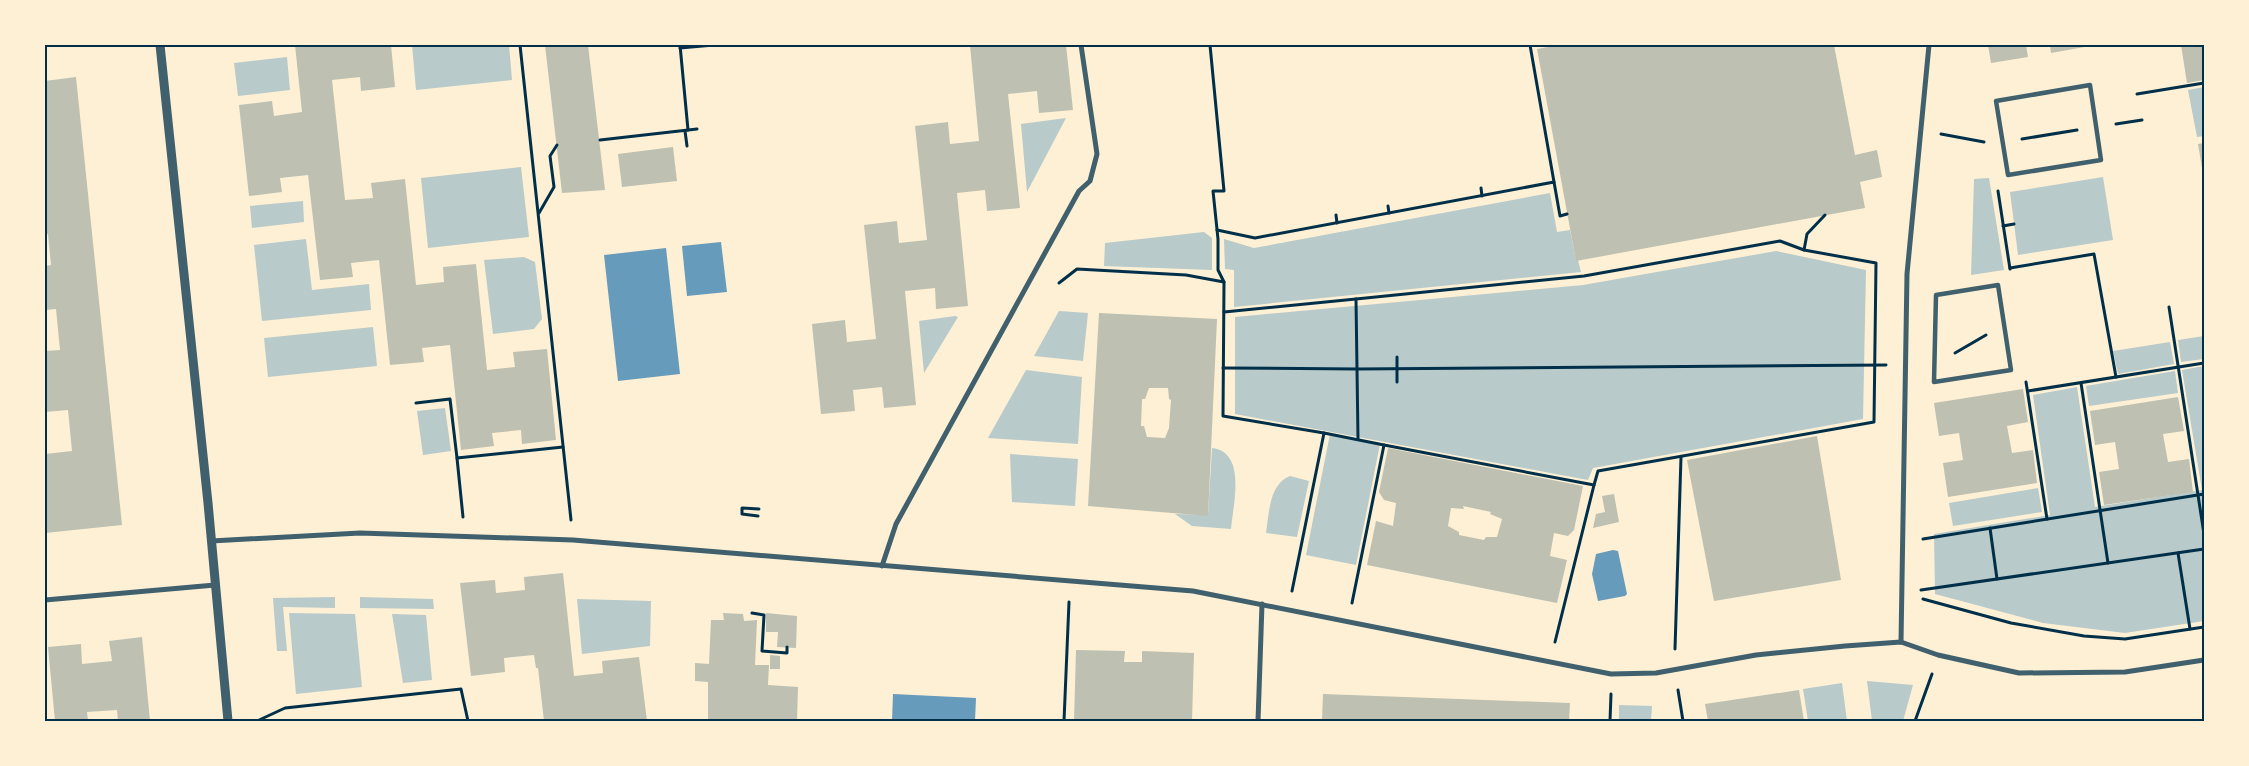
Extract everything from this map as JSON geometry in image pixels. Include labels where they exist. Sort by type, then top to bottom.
[{"type":"street","points":[[160,45],[208,503],[228,721]]},
{"type":"street","points":[[882,566],[896,524],[1079,191],[1090,181],[1097,154],[1081,45]]},
{"type":"street","points":[[1901,642],[1900,593],[1907,274],[1929,45]]},
{"type":"street","points":[[2090,86],[2096,127],[2101,160],[2008,174],[1996,101],[2090,86]]},
{"type":"street","points":[[1998,285],[2011,370],[1934,382],[1934,365],[1936,295],[1998,285]]},
{"type":"street","points":[[211,541],[360,532],[573,540],[1192,591],[1611,674],[1656,673],[1756,655],[1901,642],[1938,655],[2019,673],[2125,672],[2204,660]]},
{"type":"street","points":[[45,600],[215,585]]},
{"type":"street","points":[[1258,721],[1262,604]]},
{"type":"path","points":[[520,45],[573,540]]},
{"type":"path","points":[[687,146],[680,47],[714,45]]},
{"type":"path","points":[[1210,45],[1224,191],[1213,192],[1217,230],[1218,270],[1224,282],[1222,416],[1358,439],[1594,485]]},
{"type":"path","points":[[1530,45],[1560,216],[1567,214]]},
{"type":"path","points":[[2137,94],[2204,83]]},
{"type":"path","points":[[1921,130],[1990,144],[2142,120]]},
{"type":"path","points":[[600,140],[697,129]]},
{"type":"path","points":[[538,213],[554,187],[550,156],[557,145]]},
{"type":"path","points":[[1217,230],[1255,238],[1554,182]]},
{"type":"path","points":[[1481,188],[1482,196]]},
{"type":"path","points":[[1388,206],[1389,213]]},
{"type":"path","points":[[1336,215],[1337,223]]},
{"type":"path","points":[[1804,250],[1807,234],[1826,215]]},
{"type":"path","points":[[2003,226],[2014,224]]},
{"type":"path","points":[[1224,312],[1584,276],[1780,241],[1804,250],[1876,263],[1874,422],[1598,471],[1550,662]]},
{"type":"path","points":[[2010,268],[2094,254],[2116,377]]},
{"type":"path","points":[[1059,282],[1077,269],[1186,275],[1224,282]]},
{"type":"path","points":[[1356,299],[1358,439]]},
{"type":"path","points":[[2169,307],[2204,534]]},
{"type":"path","points":[[1934,365],[2004,325]]},
{"type":"path","points":[[1397,357],[1397,382]]},
{"type":"path","points":[[2028,391],[2204,363]]},
{"type":"path","points":[[1223,368],[1357,369],[1905,365]]},
{"type":"path","points":[[2081,383],[2108,563]]},
{"type":"path","points":[[416,403],[450,399],[465,536]]},
{"type":"path","points":[[1289,609],[1324,433]]},
{"type":"path","points":[[1349,621],[1384,445]]},
{"type":"path","points":[[457,458],[563,447]]},
{"type":"path","points":[[1681,457],[1674,670],[1683,721]]},
{"type":"path","points":[[1902,543],[2204,494]]},
{"type":"path","points":[[758,516],[742,514],[742,508],[759,509]]},
{"type":"path","points":[[1990,528],[1997,579]]},
{"type":"path","points":[[1900,593],[2204,549]]},
{"type":"path","points":[[2178,553],[2190,629]]},
{"type":"path","points":[[1064,721],[1070,581]]},
{"type":"path","points":[[1900,593],[2011,623],[2084,636],[2125,639],[2204,627]]},
{"type":"path","points":[[752,613],[764,615],[762,652],[787,652],[787,647]]},
{"type":"path","points":[[1916,721],[1938,655]]},
{"type":"path","points":[[257,721],[285,708],[461,689],[468,721]]},
{"type":"path","points":[[1610,705],[1610,721]]},
{"type":"shaded area","points":[[412,45],[509,45],[512,80],[416,90]]},
{"type":"shaded area","points":[[287,57],[290,90],[238,96],[234,63]]},
{"type":"shaded area","points":[[2204,87],[2204,136],[2197,137],[2188,90]]},
{"type":"shaded area","points":[[1066,118],[1027,192],[1021,124]]},
{"type":"shaded area","points":[[521,167],[529,237],[428,248],[421,178]]},
{"type":"shaded area","points":[[2103,177],[2113,240],[2018,255],[2010,192]]},
{"type":"shaded area","points":[[1989,178],[2004,270],[1971,275],[1974,179]]},
{"type":"shaded area","points":[[1550,193],[1557,232],[1570,230],[1576,260],[1578,260],[1581,272],[1234,307],[1234,270],[1225,269],[1224,239],[1254,248]]},
{"type":"shaded area","points":[[303,201],[304,222],[252,228],[250,206]]},
{"type":"shaded area","points":[[1204,232],[1212,238],[1212,270],[1104,266],[1105,243]]},
{"type":"shaded area","points":[[306,239],[312,290],[369,284],[371,310],[262,321],[254,245]]},
{"type":"shaded area","points":[[1776,251],[1866,270],[1863,419],[1593,468],[1588,480],[1235,414],[1235,317],[1583,285]]},
{"type":"shaded area","points":[[524,257],[535,262],[542,319],[534,329],[493,334],[484,260]]},
{"type":"shaded area","points":[[1059,311],[1088,313],[1083,361],[1034,356]]},
{"type":"shaded area","points":[[958,317],[924,373],[919,321]]},
{"type":"shaded area","points":[[373,327],[377,366],[268,377],[264,338]]},
{"type":"shaded area","points":[[2204,336],[2204,359],[2181,362],[2178,340]]},
{"type":"shaded area","points":[[2170,342],[2174,364],[2118,374],[2113,351]]},
{"type":"shaded area","points":[[2204,366],[2204,621],[2125,633],[2043,623],[1935,594],[1934,534],[2050,515],[2033,395],[2077,387],[2095,507],[2202,490],[2182,370]]},
{"type":"shaded area","points":[[1026,370],[1082,377],[1078,444],[988,438]]},
{"type":"shaded area","points":[[2175,371],[2178,393],[2089,406],[2086,386]]},
{"type":"shaded area","points":[[445,408],[451,451],[423,455],[417,411]]},
{"type":"shaded area","points":[[1330,434],[1380,444],[1356,565],[1306,555]]},
{"type":"shaded area","points":[[1212,448],[1223,452],[1230,459],[1234,469],[1235,494],[1231,529],[1192,526],[1175,514],[1208,515]]},
{"type":"shaded area","points":[[1010,454],[1078,459],[1075,506],[1012,502]]},
{"type":"shaded area","points":[[1290,476],[1309,481],[1297,537],[1266,533],[1271,500],[1278,486]]},
{"type":"shaded area","points":[[2038,488],[2042,512],[1953,526],[1949,503]]},
{"type":"shaded area","points":[[335,597],[335,608],[283,607],[287,651],[277,651],[273,598]]},
{"type":"shaded area","points":[[360,597],[433,599],[434,609],[360,608]]},
{"type":"shaded area","points":[[577,599],[651,601],[650,646],[582,654]]},
{"type":"shaded area","points":[[289,613],[355,614],[362,687],[296,694]]},
{"type":"shaded area","points":[[392,614],[426,615],[432,680],[403,683]]},
{"type":"shaded area","points":[[1867,681],[1913,685],[1903,721],[1872,721]]},
{"type":"shaded area","points":[[1842,683],[1847,721],[1808,721],[1803,689]]},
{"type":"shaded area","points":[[1619,705],[1652,706],[1651,721],[1619,721]]},
{"type":"water","points":[[721,242],[727,292],[687,296],[682,246]]},
{"type":"water","points":[[666,248],[680,374],[618,381],[604,255]]},
{"type":"water","points":[[1613,550],[1618,551],[1627,594],[1598,601],[1592,574],[1596,554]]},
{"type":"water","points":[[893,694],[976,698],[975,721],[892,721]]},
{"type":"building","points":[[295,45],[391,45],[395,87],[361,91],[360,77],[332,80],[345,200],[373,198],[371,183],[405,179],[416,285],[444,282],[443,267],[476,264],[487,370],[515,367],[513,352],[547,349],[556,440],[522,444],[521,430],[492,433],[494,446],[461,450],[450,345],[422,348],[424,362],[390,365],[379,260],[351,263],[353,277],[320,280],[308,175],[280,178],[282,192],[249,196],[239,105],[272,101],[274,116],[302,112]]},
{"type":"building","points":[[545,45],[588,45],[605,190],[562,193]]},
{"type":"building","points":[[970,45],[1066,45],[1073,110],[1039,113],[1037,91],[1008,94],[1020,208],[987,211],[985,190],[957,193],[968,306],[936,309],[935,288],[905,291],[916,405],[884,408],[882,387],[853,390],[855,411],[821,414],[812,324],[845,320],[847,342],[876,339],[864,225],[897,221],[899,243],[927,240],[915,126],[948,122],[950,144],[979,141]]},
{"type":"building","points":[[1559,45],[1834,45],[1855,155],[1877,150],[1882,177],[1860,182],[1865,208],[1576,261],[1537,49]]},
{"type":"building","points":[[1988,45],[2026,45],[2028,57],[1991,63]]},
{"type":"building","points":[[2050,45],[2090,45],[2090,46],[2051,53]]},
{"type":"building","points":[[2181,45],[2204,45],[2204,80],[2187,83]]},
{"type":"building","points":[[76,77],[122,525],[45,533],[45,454],[72,451],[68,410],[45,412],[45,351],[60,350],[56,309],[45,310],[45,266],[51,265],[48,234],[45,235],[45,81]]},
{"type":"building","points":[[2204,143],[2204,174],[2203,174],[2198,144]]},
{"type":"building","points":[[673,147],[677,181],[622,187],[618,154]]},
{"type":"building","points":[[1099,313],[1217,319],[1208,516],[1088,506]],"holes":[[[1149,388],[1168,388],[1169,399],[1171,400],[1169,428],[1165,438],[1147,437],[1144,426],[1141,426],[1142,399],[1145,399]]]},
{"type":"building","points":[[2023,389],[2028,422],[2007,426],[2012,453],[2033,450],[2037,483],[1948,497],[1943,463],[1963,460],[1959,433],[1939,436],[1934,403]]},
{"type":"building","points":[[2178,397],[2184,431],[2163,434],[2168,462],[2189,459],[2193,492],[2104,505],[2099,472],[2119,469],[2115,442],[2095,445],[2090,411]]},
{"type":"building","points":[[1817,436],[1841,580],[1714,601],[1687,460]]},
{"type":"building","points":[[1388,448],[1583,486],[1574,530],[1568,536],[1554,533],[1550,556],[1567,560],[1557,603],[1367,565],[1376,521],[1393,526],[1396,503],[1384,500],[1379,492]],"holes":[[[1463,506],[1491,512],[1490,514],[1502,519],[1497,537],[1486,537],[1484,540],[1459,535],[1459,532],[1448,526],[1451,508],[1464,509]]]},
{"type":"building","points":[[1614,494],[1619,522],[1593,528],[1596,514],[1605,512],[1602,496]]},
{"type":"building","points":[[563,573],[574,676],[603,673],[602,661],[639,657],[647,721],[544,721],[538,668],[536,668],[534,655],[504,658],[505,672],[471,676],[460,583],[495,580],[496,593],[525,590],[524,577]]},
{"type":"building","points":[[723,613],[743,614],[744,621],[757,620],[755,665],[769,665],[768,685],[798,687],[797,721],[708,721],[708,682],[695,681],[695,663],[709,664],[711,620],[724,620]]},
{"type":"building","points":[[766,613],[797,616],[796,648],[777,647],[778,632],[766,632]]},
{"type":"building","points":[[142,637],[150,721],[118,721],[117,710],[87,712],[88,721],[55,721],[48,647],[81,644],[82,664],[112,661],[109,641]]},
{"type":"building","points":[[1076,650],[1125,651],[1124,662],[1142,662],[1142,651],[1194,653],[1192,721],[1074,721]]},
{"type":"building","points":[[770,655],[780,656],[780,669],[770,669]]},
{"type":"building","points":[[1799,690],[1804,721],[1708,721],[1705,704]]},
{"type":"building","points":[[1323,694],[1570,703],[1569,721],[1322,721]]}]
